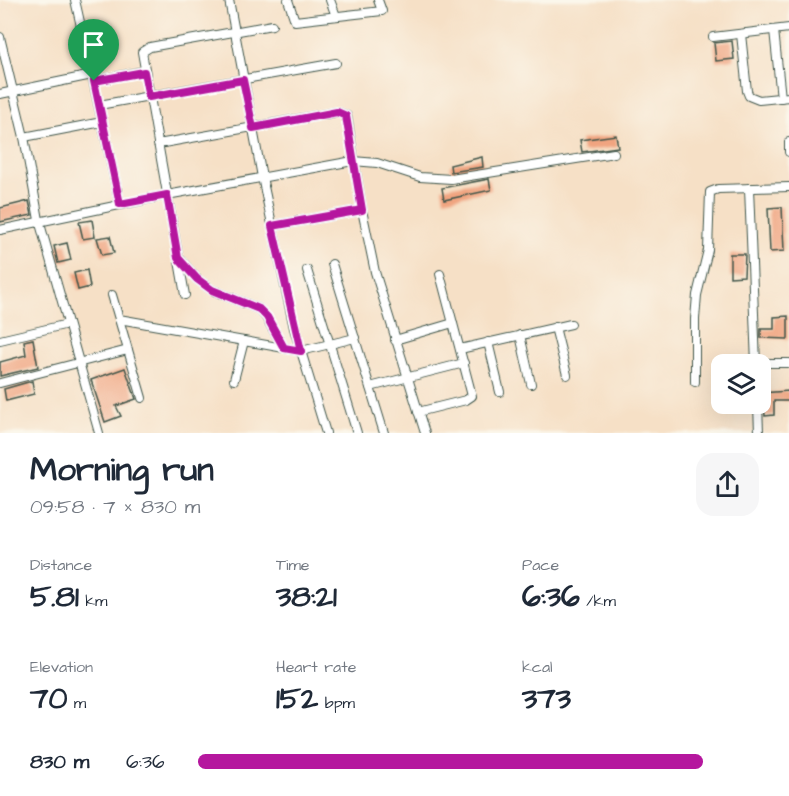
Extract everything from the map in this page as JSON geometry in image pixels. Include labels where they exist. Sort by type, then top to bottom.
[{"type":"street","points":[[75,0],[120,204]]},
{"type":"street","points":[[229,0],[272,226],[301,351],[326,433]]},
{"type":"street","points":[[288,0],[295,21],[382,11],[378,0]]},
{"type":"street","points":[[330,0],[336,16]]},
{"type":"street","points":[[185,294],[142,52],[272,25]]},
{"type":"street","points":[[713,36],[789,28]]},
{"type":"street","points":[[741,34],[749,96],[759,100],[785,97],[774,30]]},
{"type":"street","points":[[0,37],[24,137],[39,220],[99,433]]},
{"type":"street","points":[[99,105],[336,63]]},
{"type":"street","points":[[0,94],[144,72]]},
{"type":"street","points":[[158,144],[343,113],[348,121],[353,161],[375,272],[424,433]]},
{"type":"street","points":[[24,137],[102,122]]},
{"type":"street","points":[[789,142],[789,152]]},
{"type":"street","points":[[0,230],[120,204],[353,161],[377,163],[420,177],[451,179],[614,153]]},
{"type":"street","points":[[695,382],[695,319],[697,295],[708,250],[710,192],[718,189],[789,187]]},
{"type":"street","points":[[749,188],[756,354]]},
{"type":"street","points":[[272,226],[362,210]]},
{"type":"street","points":[[178,258],[197,279],[212,290],[259,309],[267,317],[284,348]]},
{"type":"street","points":[[332,264],[384,433]]},
{"type":"street","points":[[307,270],[357,433]]},
{"type":"street","points":[[418,412],[470,399],[472,392],[440,274]]},
{"type":"street","points":[[112,295],[142,398]]},
{"type":"street","points":[[119,319],[301,351],[355,338]]},
{"type":"street","points":[[395,340],[453,323]]},
{"type":"street","points":[[0,340],[68,324]]},
{"type":"street","points":[[460,349],[571,324]]},
{"type":"street","points":[[555,327],[567,375]]},
{"type":"street","points":[[520,335],[531,384]]},
{"type":"street","points":[[234,380],[244,341]]},
{"type":"street","points":[[488,342],[500,392]]},
{"type":"street","points":[[0,383],[128,350]]},
{"type":"street","points":[[370,387],[464,363]]},
{"type":"street","points":[[771,364],[789,363]]},
{"type":"street","points":[[758,414],[759,433]]},
{"type":"building","points":[[732,41],[734,59],[716,61],[714,43]]},
{"type":"building","points":[[616,135],[618,147],[582,152],[580,140]]},
{"type":"building","points":[[482,157],[483,167],[451,172],[450,165]]},
{"type":"building","points":[[489,179],[491,190],[444,200],[442,188]]},
{"type":"building","points":[[29,201],[32,215],[0,222],[0,208]]},
{"type":"building","points":[[782,207],[784,251],[770,252],[768,208]]},
{"type":"building","points":[[92,220],[95,237],[83,239],[79,222]]},
{"type":"building","points":[[110,236],[114,253],[102,255],[97,238]]},
{"type":"building","points":[[67,243],[71,260],[58,263],[54,246]]},
{"type":"building","points":[[730,254],[745,254],[744,276],[730,277]]},
{"type":"building","points":[[87,270],[90,287],[78,290],[74,273]]},
{"type":"building","points":[[788,316],[788,339],[761,338],[761,329],[774,329],[774,317]]},
{"type":"building","points":[[33,339],[38,367],[0,376],[0,362],[26,355],[24,341]]},
{"type":"building","points":[[125,368],[136,399],[116,406],[121,416],[105,422],[91,380]]},
{"type":"building","points":[[32,381],[34,394],[6,401],[4,389]]},
{"type":"building","points":[[789,391],[789,401],[774,401],[774,415],[765,416],[765,414],[771,414],[771,392]]},
{"type":"route","points":[[144,72],[149,97],[243,80],[253,128],[337,112],[346,116],[362,210],[272,226],[301,351],[284,348],[267,317],[259,309],[204,285],[178,258],[167,195],[120,204],[94,81],[144,72]]}]
